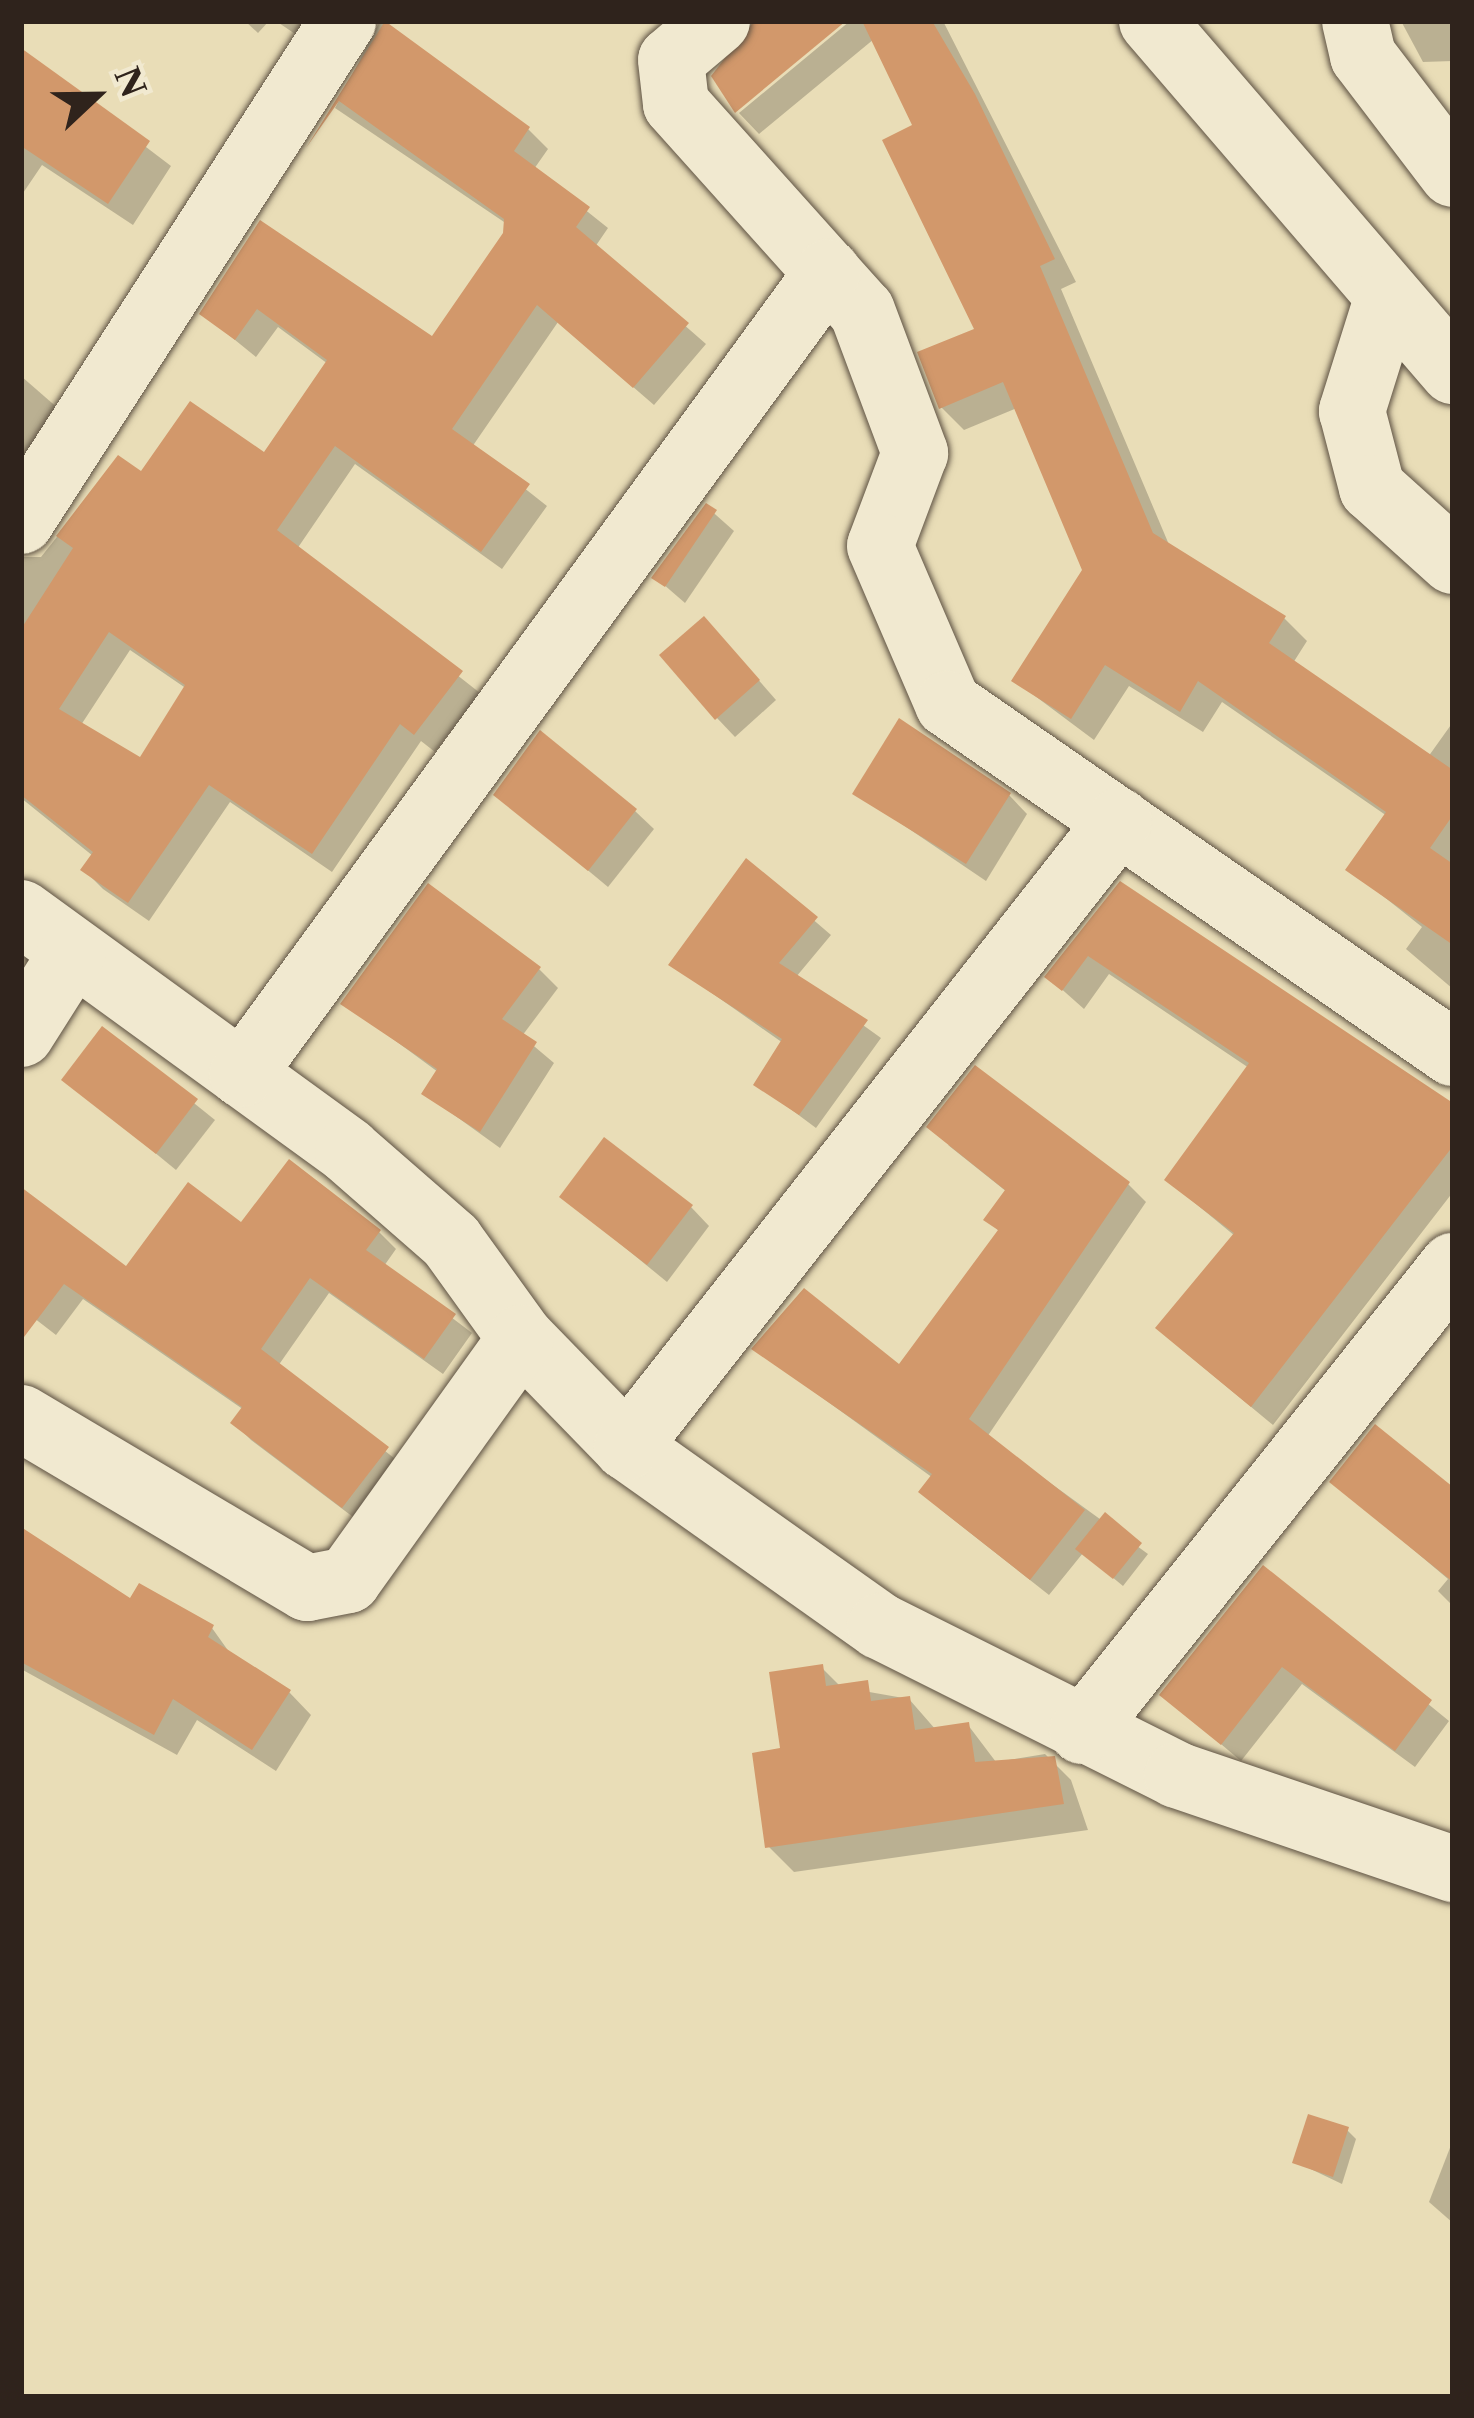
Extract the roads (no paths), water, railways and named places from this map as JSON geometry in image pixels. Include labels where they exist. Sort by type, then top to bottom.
[{"type":"street","points":[[21,521],[344,21]]},
{"type":"street","points":[[717,21],[671,60],[676,104],[862,311],[915,453],[880,546],[948,704],[1453,1053]]},
{"type":"street","points":[[1152,21],[1453,371]]},
{"type":"street","points":[[1355,21],[1363,56],[1453,174]]},
{"type":"street","points":[[242,1074],[828,272]]},
{"type":"street","points":[[1388,296],[1352,411],[1372,488],[1453,561]]},
{"type":"street","points":[[627,1447],[1119,821]]},
{"type":"street","points":[[21,913],[242,1074],[452,1241],[521,1338],[627,1447],[880,1626],[1082,1731],[1453,1869]]},
{"type":"street","points":[[21,1034],[73,952]]},
{"type":"street","points":[[1082,1731],[1453,1266]]},
{"type":"street","points":[[21,1418],[307,1588],[348,1580],[521,1338]]}]
